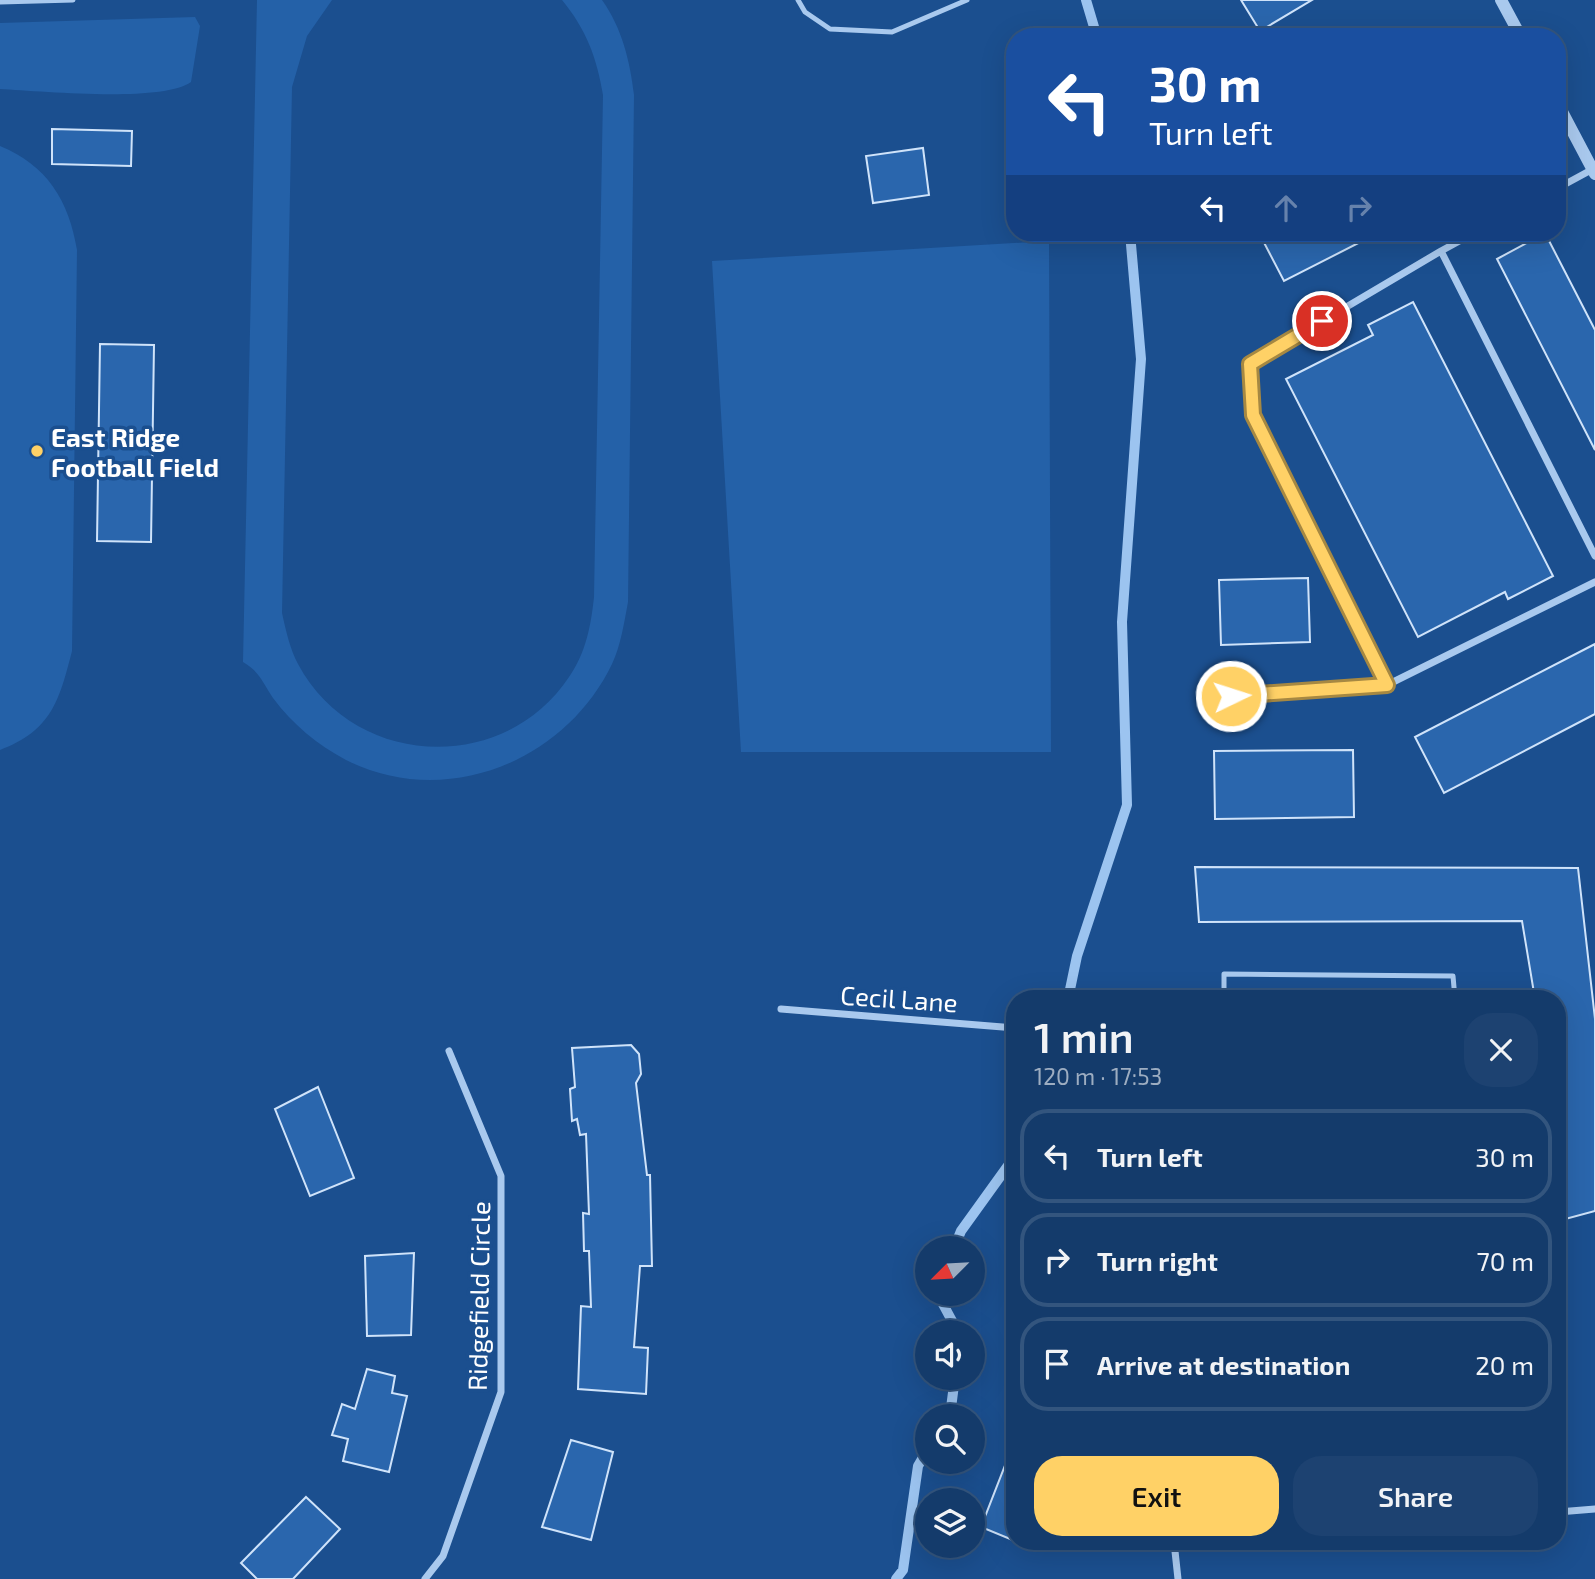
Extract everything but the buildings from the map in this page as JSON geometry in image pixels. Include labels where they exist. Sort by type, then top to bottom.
[{"type":"street","points":[[1501,0],[1516,28]]},
{"type":"street","points":[[1566,119],[1594,171],[1566,184]]},
{"type":"street","points":[[1387,685],[1253,415],[1250,364],[1458,242]]},
{"type":"street","points":[[1441,251],[1595,556]]},
{"type":"street","points":[[1231,696],[1387,685],[1595,582]]},
{"type":"street","name":"Cecil Lane","points":[[780,1010],[1006,1027]]},
{"type":"street","name":"Ridgefield Circle","points":[[425,1579],[443,1556],[501,1392],[501,1176],[449,1051]]},
{"type":"street","points":[[1566,1511],[1595,1509]]},
{"type":"street","points":[[1175,1550],[1178,1579]]},
{"type":"lane","points":[[0,2],[73,0]]},
{"type":"lane","points":[[798,0],[805,12],[830,29],[892,33],[967,0]]},
{"type":"lane","points":[[1223,990],[1224,974],[1453,976],[1454,990]]},
{"type":"shaded area","points":[[257,0],[332,0],[307,36],[292,87],[282,613],[285,626],[298,664],[323,699],[355,724],[391,740],[430,747],[469,744],[507,731],[541,709],[569,677],[587,639],[594,597],[603,95],[589,44],[578,22],[562,0],[602,0],[624,45],[634,95],[628,602],[615,657],[591,698],[565,727],[533,751],[498,768],[461,777],[423,780],[384,774],[346,760],[325,748],[297,725],[280,708],[257,673],[243,662]]},
{"type":"shaded area","points":[[195,17],[200,26],[191,82],[176,88],[128,94],[0,89],[0,23]]},
{"type":"shaded area","name":"East Ridge Football Field","points":[[0,146],[31,163],[53,187],[68,216],[77,250],[72,651],[63,685],[51,712],[31,733],[0,750]]},
{"type":"shaded area","points":[[1049,242],[1051,752],[741,752],[712,261]]},
{"type":"waterway","points":[[1086,0],[1094,28]]},
{"type":"waterway","points":[[1070,990],[1077,956],[1127,805],[1122,622],[1141,359],[1131,242]]},
{"type":"waterway","points":[[959,1236],[1006,1168]]},
{"type":"waterway","points":[[944,1306],[952,1320]]},
{"type":"waterway","points":[[952,1404],[953,1390]]},
{"type":"waterway","points":[[896,1579],[903,1570],[917,1474]]},
{"type":"place","name":"East Ridge Football Field","points":[[37,451]]},
{"type":"route","points":[[1231,696],[1387,685],[1253,415],[1250,364],[1322,321]]}]
